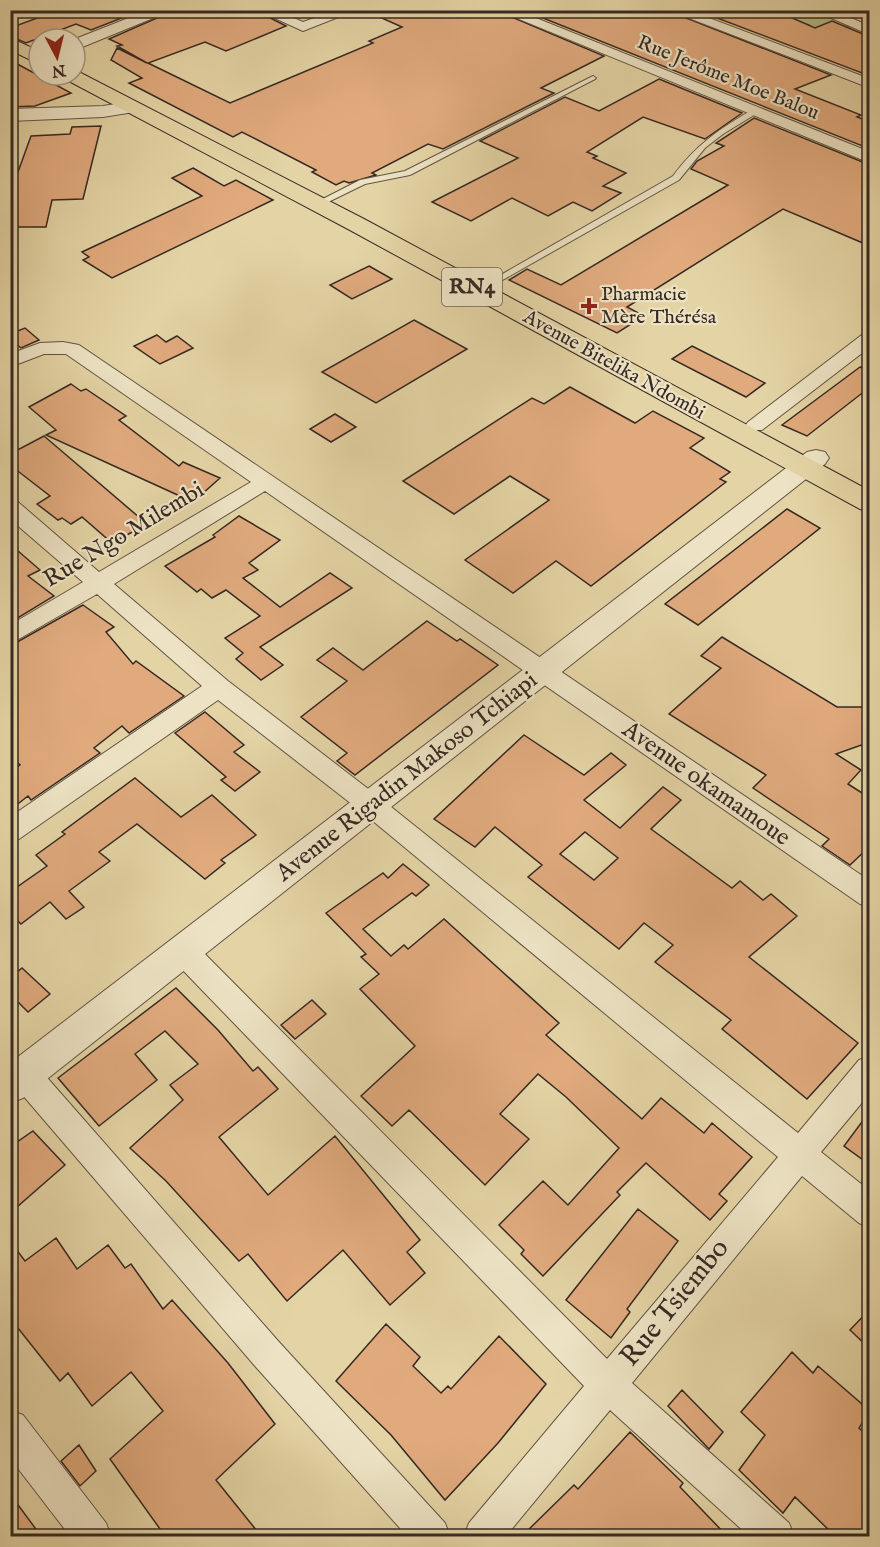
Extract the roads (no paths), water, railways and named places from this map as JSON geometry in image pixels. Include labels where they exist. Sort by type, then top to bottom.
[{"type":"highway","points":[[10,31],[27,40]]},
{"type":"highway","points":[[10,43],[27,52]]},
{"type":"highway","name":"Avenue Bitelika Ndombi","points":[[87,72],[809,463],[870,486]]},
{"type":"highway","name":"Avenue Bitelika Ndombi","points":[[87,83],[489,284],[755,426],[870,503]]},
{"type":"street","points":[[87,40],[165,10]]},
{"type":"street","points":[[263,10],[303,27],[350,10]]},
{"type":"street","points":[[674,10],[870,84]]},
{"type":"street","points":[[819,10],[870,31]]},
{"type":"street","name":"Rue Jerôme Moe Balou","points":[[509,11],[870,158]]},
{"type":"street","points":[[10,115],[39,112],[100,113],[133,107]]},
{"type":"street","points":[[755,426],[870,338]]},
{"type":"street","name":"Avenue okamamoue","points":[[10,361],[52,345],[72,349],[85,357],[870,896]]},
{"type":"street","name":"Avenue Rigadin Makoso Tchiapi","points":[[18,1080],[809,463]]},
{"type":"street","name":"Rue Ngo Milembi","points":[[10,636],[96,582],[267,481]]},
{"type":"street","points":[[10,507],[219,687],[371,805],[797,1155],[870,1212]]},
{"type":"street","points":[[10,831],[219,687]]},
{"type":"street","points":[[182,950],[608,1385],[776,1536]]},
{"type":"street","name":"Rue Tsiembo","points":[[482,1536],[870,1070]]},
{"type":"street","points":[[18,1080],[432,1536]]},
{"type":"street","points":[[10,1428],[93,1536]]},
{"type":"lane","points":[[324,200],[363,183],[407,173],[593,78]]},
{"type":"lane","points":[[489,284],[676,178],[692,154],[709,138],[755,112]]},
{"type":"place","name":"Pharmacie Mère Thérésa","points":[[589,306]]}]
